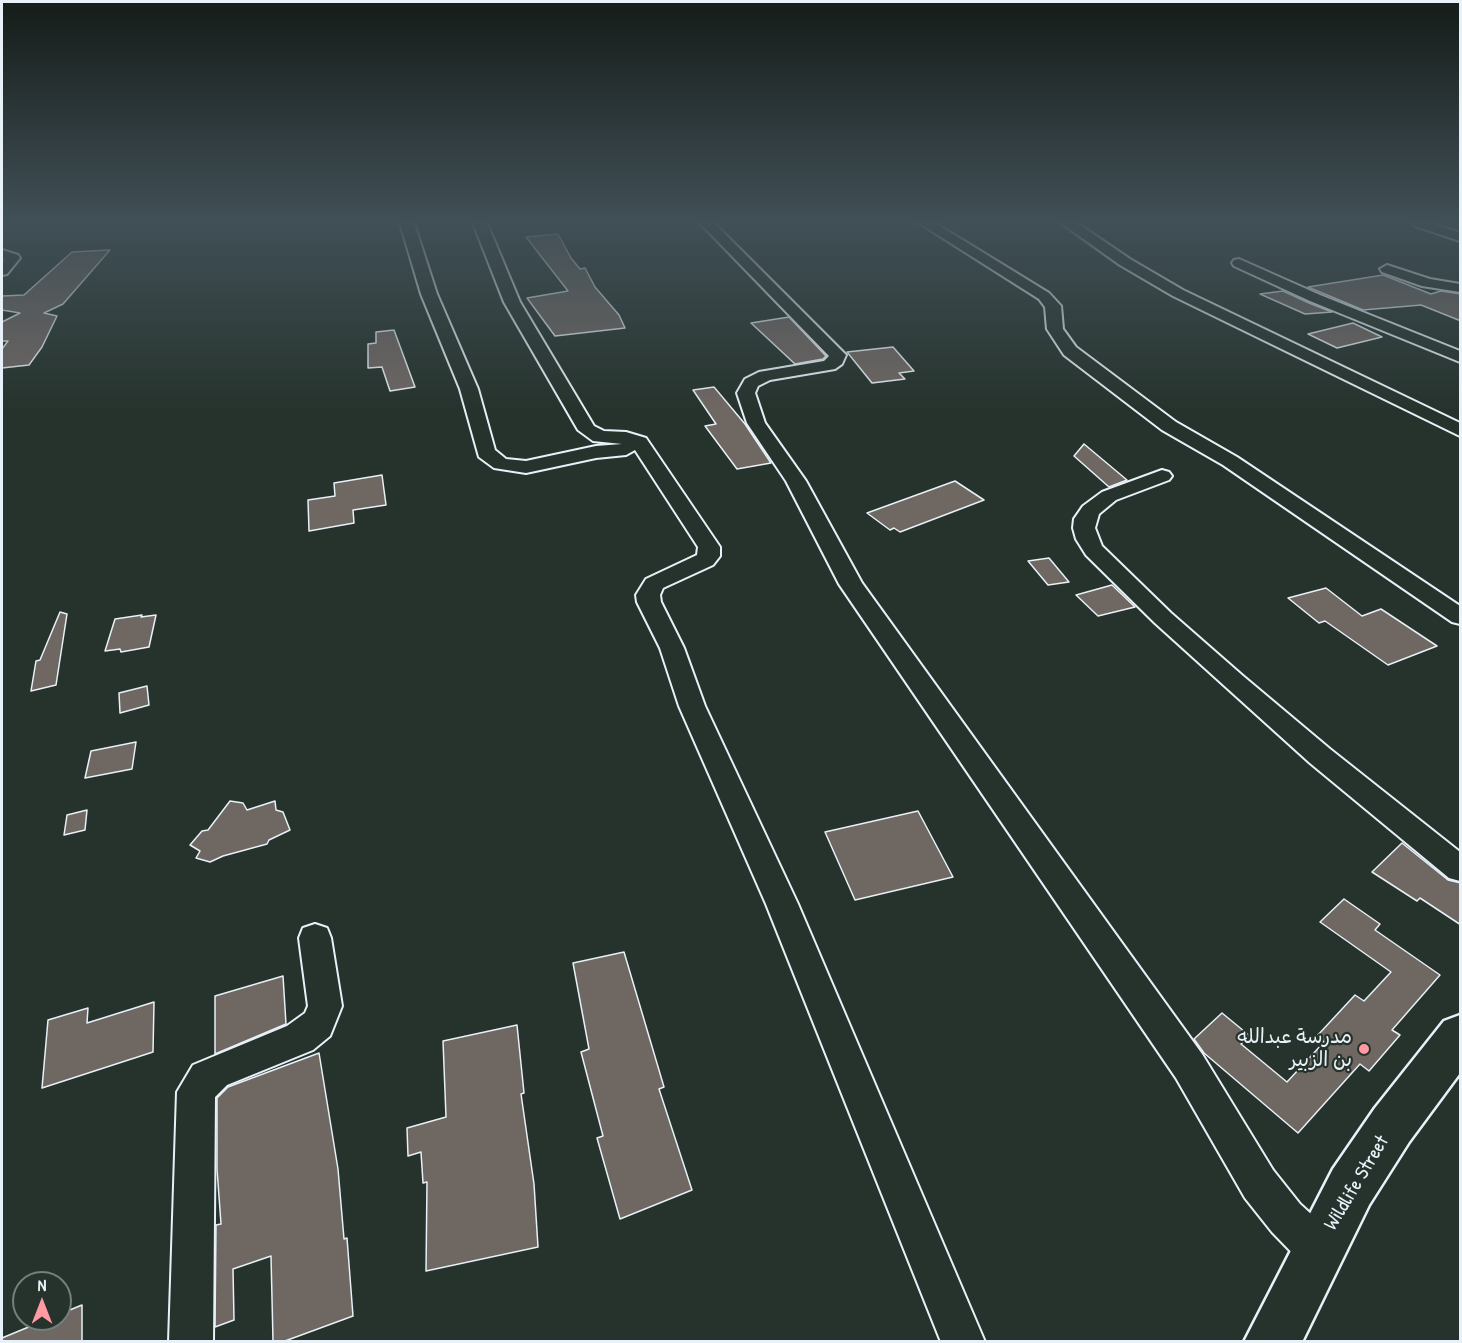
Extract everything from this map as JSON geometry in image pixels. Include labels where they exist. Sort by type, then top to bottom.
[{"type":"main road","name":"Wildlife Street","points":[[1272,1341],[1351,1186],[1432,1070],[1461,1036]]},
{"type":"street","points":[[426,286],[469,389],[483,445],[493,459],[513,467],[526,467],[605,450],[645,450]]},
{"type":"street","points":[[505,286],[512,302],[587,430],[600,436],[632,439],[639,442],[710,551],[705,560],[654,584],[648,595],[649,602],[672,648],[692,706],[748,825],[791,925],[963,1341]]},
{"type":"street","points":[[769,286],[838,355],[836,360],[829,365],[765,376],[751,383],[746,393],[756,423],[796,481],[851,584],[1189,1066],[1259,1184],[1286,1218],[1319,1250]]},
{"type":"street","points":[[1026,286],[1050,301],[1055,311],[1055,329],[1070,351],[1169,426],[1230,461],[1461,617]]},
{"type":"street","points":[[1165,286],[1461,430]]},
{"type":"street","points":[[1288,286],[1461,357]]},
{"type":"street","points":[[1445,286],[1461,288]]},
{"type":"street","points":[[1162,476],[1109,496],[1090,510],[1085,519],[1084,528],[1087,539],[1094,550],[1162,618],[1242,690],[1461,869]]},
{"type":"street","points":[[191,1341],[196,1092],[206,1078],[214,1073],[300,1038],[318,1024],[325,1006],[315,938]]},
{"type":"building","points":[[34,286],[79,286],[63,304],[44,313],[57,316],[42,347],[29,365],[2,368],[2,349],[8,341],[2,341],[2,322],[20,313],[2,310],[2,296],[24,295]]},
{"type":"building","points":[[564,286],[594,286],[619,315],[625,328],[555,336],[527,298],[568,291]]},
{"type":"building","points":[[1410,286],[1431,294],[1441,291],[1461,294],[1461,321],[1421,305],[1363,310],[1308,287]]},
{"type":"building","points":[[1283,291],[1332,312],[1305,314],[1260,294]]},
{"type":"building","points":[[789,317],[826,356],[823,359],[795,364],[751,323]]},
{"type":"building","points":[[1353,323],[1382,337],[1337,348],[1308,334]]},
{"type":"building","points":[[394,330],[415,387],[390,391],[382,367],[368,368],[368,344],[376,343],[376,332]]},
{"type":"building","points":[[893,347],[914,371],[899,373],[905,379],[872,383],[847,352]]},
{"type":"building","points":[[714,387],[745,424],[771,463],[737,469],[705,426],[716,424],[693,390]]},
{"type":"building","points":[[1084,444],[1127,480],[1109,487],[1074,456]]},
{"type":"building","points":[[382,475],[386,505],[353,510],[354,523],[309,531],[308,500],[335,496],[334,483]]},
{"type":"building","points":[[955,481],[984,500],[900,532],[894,528],[890,530],[867,513]]},
{"type":"building","points":[[1049,558],[1069,582],[1048,585],[1028,561]]},
{"type":"building","points":[[1112,585],[1135,607],[1098,616],[1076,595]]},
{"type":"building","points":[[1326,588],[1362,616],[1381,609],[1437,646],[1388,665],[1325,621],[1319,623],[1288,598]]},
{"type":"building","points":[[60,612],[67,614],[56,685],[31,691],[36,661],[40,660]]},
{"type":"building","points":[[142,615],[141,617],[156,615],[149,647],[121,652],[120,649],[105,651],[115,619]]},
{"type":"building","points":[[147,686],[149,705],[120,713],[119,693]]},
{"type":"building","points":[[136,742],[132,769],[85,778],[91,751]]},
{"type":"building","points":[[230,801],[243,803],[247,810],[275,801],[276,810],[283,812],[290,830],[269,840],[267,844],[223,856],[210,862],[196,858],[200,851],[190,845],[202,831],[208,830]]},
{"type":"building","points":[[87,810],[85,830],[64,835],[67,815]]},
{"type":"building","points":[[918,811],[953,877],[855,900],[825,832]]},
{"type":"building","points":[[1402,843],[1448,880],[1461,883],[1461,925],[1420,898],[1417,901],[1372,872]]},
{"type":"building","points":[[1344,899],[1380,924],[1375,930],[1440,975],[1392,1030],[1400,1035],[1369,1071],[1360,1064],[1298,1133],[1204,1053],[1194,1039],[1222,1013],[1250,1036],[1241,1044],[1287,1082],[1324,1042],[1317,1036],[1355,995],[1364,1001],[1391,972],[1320,922]]},
{"type":"building","points":[[624,952],[664,1087],[659,1089],[692,1190],[620,1219],[597,1138],[603,1136],[581,1052],[589,1049],[573,963]]},
{"type":"building","points":[[283,976],[286,1024],[215,1054],[215,996]]},
{"type":"building","points":[[154,1002],[153,1052],[42,1088],[48,1020],[88,1008],[87,1023]]},
{"type":"building","points":[[517,1025],[524,1093],[521,1094],[534,1184],[538,1247],[426,1271],[427,1182],[423,1183],[421,1152],[408,1156],[407,1128],[446,1117],[443,1041]]},
{"type":"building","points":[[319,1053],[338,1169],[344,1239],[347,1238],[353,1316],[285,1341],[273,1341],[271,1256],[233,1269],[234,1320],[215,1327],[216,1225],[221,1224],[217,1169],[217,1098],[228,1087]]},
{"type":"building","points":[[82,1305],[82,1341],[2,1341],[2,1338],[19,1331],[72,1331],[72,1309]]},
{"type":"place","name":"مدرسة عبدالله بن الزبير","points":[[1364,1049]]}]
